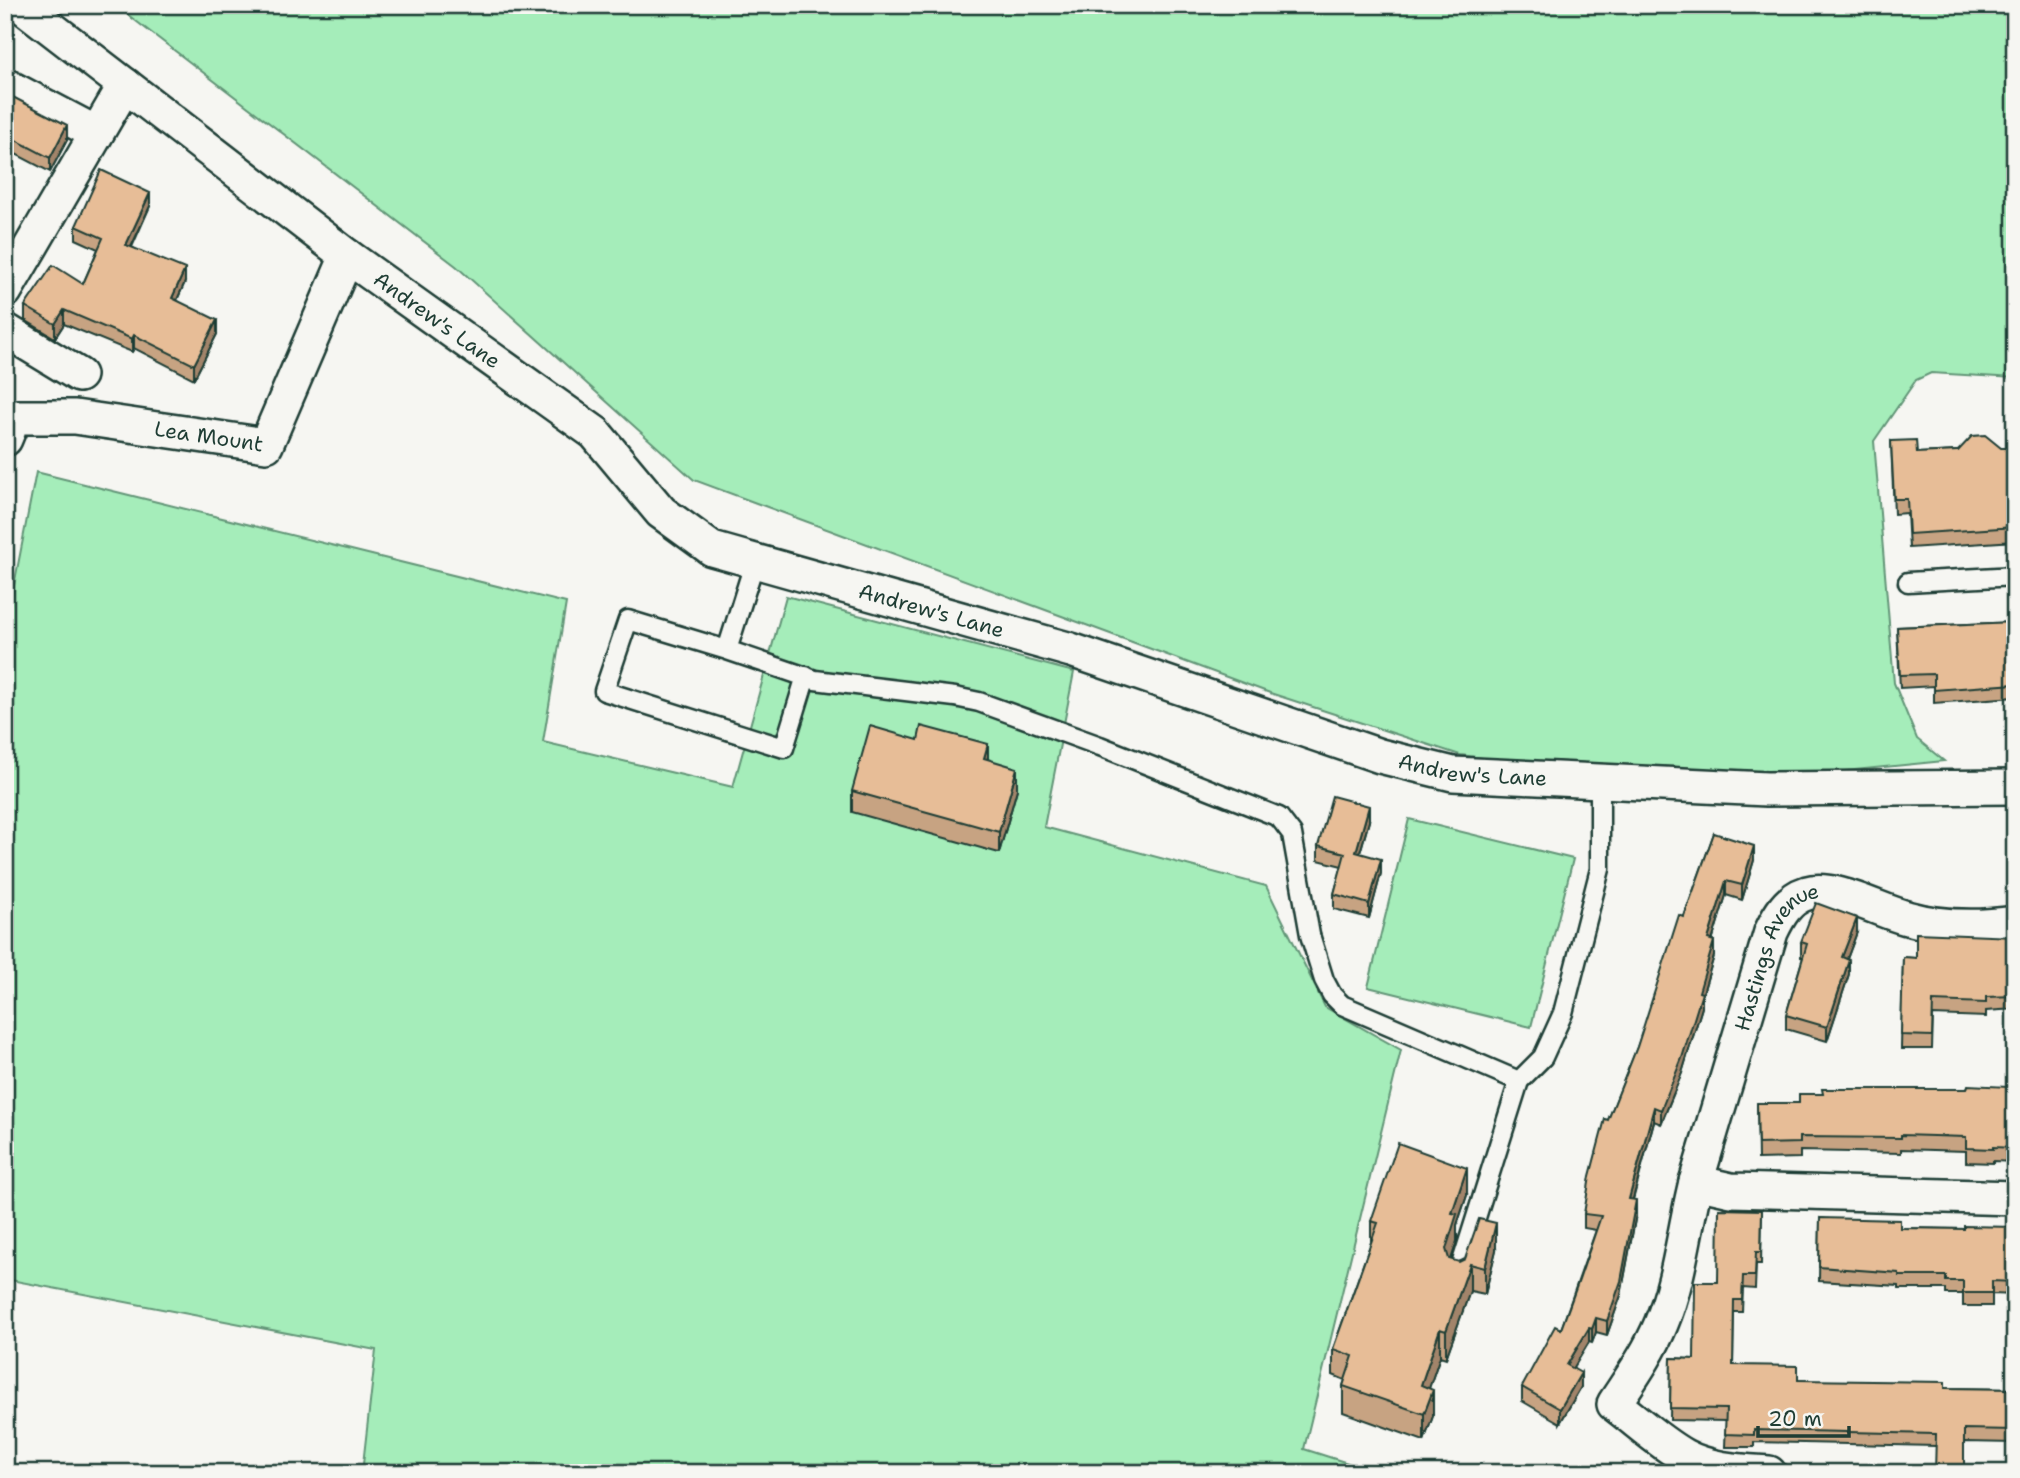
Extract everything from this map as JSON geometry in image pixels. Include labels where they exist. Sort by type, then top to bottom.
[{"type":"street","name":"Andrew's Lane","points":[[21,5],[347,256],[595,433],[661,512],[712,550],[1071,650],[1380,756],[1453,774],[1767,789],[2015,787]]},
{"type":"street","points":[[5,85],[96,133]]},
{"type":"street","points":[[5,291],[125,85]]},
{"type":"street","name":"Lea Mount","points":[[5,439],[14,417],[75,416],[265,444],[347,256]]},
{"type":"street","points":[[5,330],[79,375]]},
{"type":"street","name":"Hastings Avenue","points":[[1769,1473],[1715,1467],[1686,1457],[1614,1404],[1648,1352],[1662,1322],[1673,1288],[1696,1182],[1771,932],[1780,914],[1791,901],[1819,892],[1835,894],[1906,918],[1938,925],[1968,927],[2015,923]]},
{"type":"street","points":[[1696,1182],[1731,1191],[2015,1198]]},
{"type":"lane","points":[[727,650],[755,561]]},
{"type":"lane","points":[[1908,582],[2015,576]]},
{"type":"lane","points":[[806,676],[784,748],[604,691],[628,620],[727,650],[806,676],[815,680],[979,702],[1100,746],[1279,817],[1292,834],[1310,935],[1324,980],[1332,995],[1342,1004],[1519,1081]]},
{"type":"lane","points":[[1457,1278],[1519,1081],[1543,1057],[1563,1013],[1600,869],[1600,781]]},
{"type":"green space","points":[[115,5],[2015,5],[2015,378],[1931,373],[1916,380],[1874,441],[1894,683],[1917,739],[1944,761],[1825,773],[1530,764],[1460,755],[1270,693],[694,480],[456,266]]},
{"type":"green space","points":[[36,472],[566,603],[543,742],[733,787],[786,596],[1074,672],[1044,827],[1266,886],[1325,1007],[1401,1050],[1304,1449],[1379,1473],[362,1473],[376,1350],[5,1279],[5,632]]},
{"type":"green space","points":[[1409,819],[1573,859],[1531,1027],[1368,987]]},
{"type":"building","points":[[5,93],[67,125],[50,158],[14,139],[12,142],[5,139]]},
{"type":"building","points":[[101,170],[150,193],[126,245],[185,269],[172,298],[217,320],[194,365],[134,335],[132,339],[64,310],[55,324],[25,306],[53,265],[83,284],[103,238],[76,226]]},
{"type":"building","points":[[1985,435],[2001,448],[2015,448],[2015,527],[1909,534],[1907,499],[1894,499],[1891,441],[1916,440],[1917,453],[1958,451],[1972,436]]},
{"type":"building","points":[[2015,622],[2015,684],[1934,690],[1934,674],[1900,675],[1897,627]]},
{"type":"building","points":[[870,726],[918,740],[921,726],[988,744],[984,758],[1017,768],[999,832],[852,791]]},
{"type":"building","points":[[1332,796],[1369,806],[1356,852],[1381,859],[1369,904],[1334,894],[1345,853],[1318,846]]},
{"type":"building","points":[[1714,833],[1754,846],[1742,885],[1726,881],[1708,939],[1714,941],[1699,992],[1702,993],[1682,1058],[1661,1110],[1654,1107],[1629,1199],[1636,1200],[1621,1281],[1607,1321],[1596,1318],[1592,1329],[1589,1328],[1567,1365],[1581,1373],[1560,1409],[1522,1387],[1555,1326],[1561,1329],[1579,1280],[1601,1216],[1584,1214],[1590,1176],[1605,1119],[1608,1120],[1637,1047],[1679,915],[1684,917]]},
{"type":"building","points":[[1816,903],[1857,918],[1842,957],[1849,960],[1827,1027],[1786,1015],[1807,944],[1801,942]]},
{"type":"building","points":[[1916,933],[2014,937],[2015,934],[2015,996],[1986,997],[1986,1003],[1933,1001],[1932,1036],[1901,1035],[1903,957],[1916,958]]},
{"type":"building","points":[[2008,1083],[2015,1083],[2015,1148],[1966,1148],[1966,1137],[1901,1135],[1901,1138],[1800,1137],[1800,1143],[1758,1144],[1757,1103],[1799,1103],[1799,1094],[1823,1094],[1822,1089],[1967,1089],[1968,1085],[2008,1087]]},
{"type":"building","points":[[1398,1143],[1467,1168],[1452,1213],[1457,1214],[1446,1249],[1449,1259],[1459,1262],[1465,1259],[1479,1219],[1496,1223],[1485,1268],[1470,1264],[1446,1331],[1440,1329],[1421,1385],[1433,1390],[1424,1414],[1343,1386],[1353,1356],[1333,1349],[1378,1223],[1371,1221]]},
{"type":"building","points":[[1719,1209],[1762,1210],[1761,1252],[1756,1252],[1755,1276],[1743,1276],[1742,1300],[1734,1300],[1733,1365],[1798,1366],[1798,1380],[1945,1382],[1945,1388],[2015,1389],[2015,1430],[1964,1429],[1964,1473],[1935,1473],[1936,1434],[1754,1430],[1754,1435],[1725,1434],[1726,1409],[1670,1408],[1671,1358],[1694,1359],[1695,1282],[1718,1282]]},
{"type":"building","points":[[1820,1218],[1900,1220],[1900,1228],[2015,1227],[2015,1282],[1992,1281],[1992,1293],[1963,1293],[1963,1281],[1946,1281],[1946,1276],[1899,1276],[1899,1273],[1819,1267]]}]
